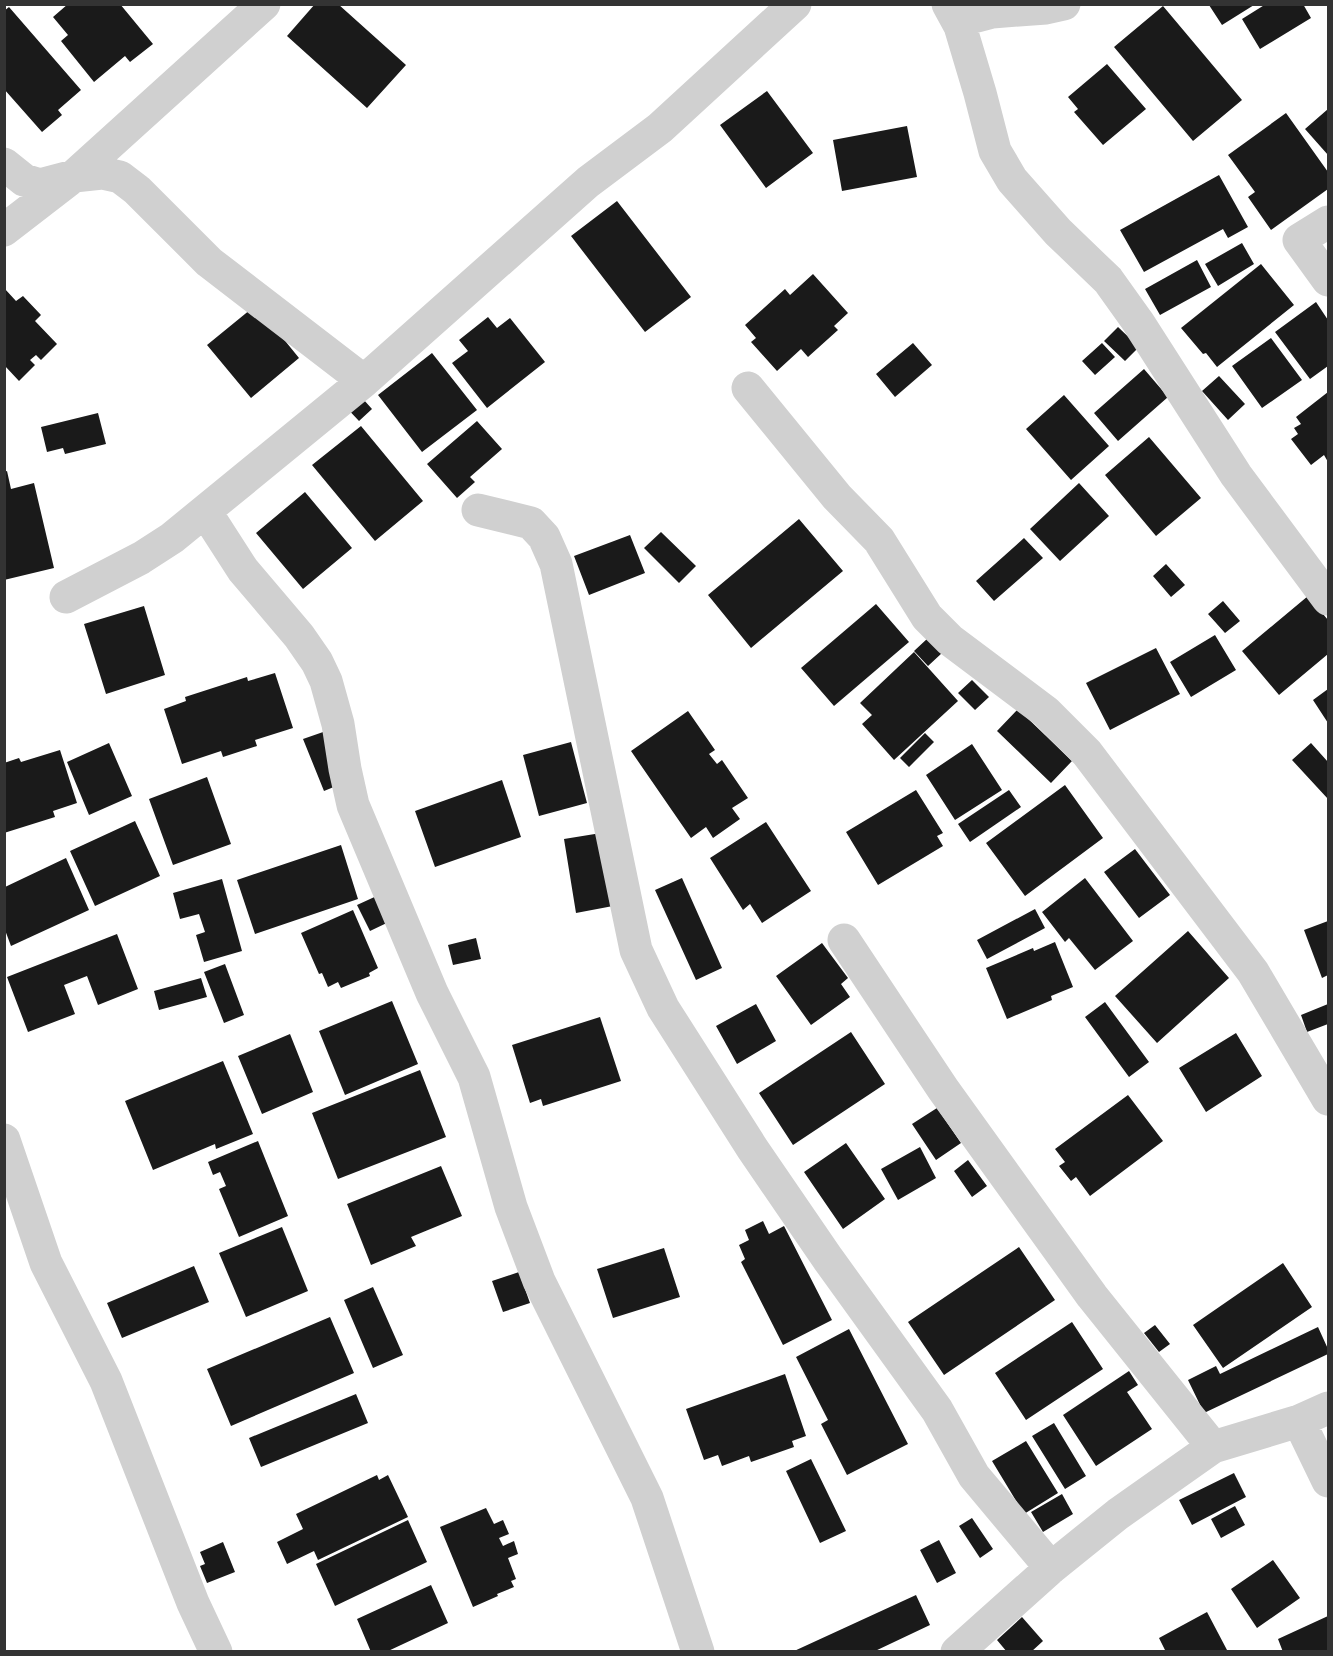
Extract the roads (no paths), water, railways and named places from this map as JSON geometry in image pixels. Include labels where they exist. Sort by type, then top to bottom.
[{"type":"street","points":[[4,230],[74,177],[264,4]]},
{"type":"street","points":[[66,597],[141,558],[172,538],[364,381],[588,182],[660,128],[795,4]]},
{"type":"street","points":[[1064,4],[1046,8],[992,12],[973,17],[954,15],[980,93],[995,151],[1012,180],[1058,232],[1108,280],[1138,322],[1236,475],[1329,599]]},
{"type":"street","points":[[4,165],[24,180],[40,185],[102,173],[120,177],[137,190],[209,262],[364,381]]},
{"type":"street","points":[[1329,222],[1299,240],[1329,280]]},
{"type":"street","points":[[748,388],[837,497],[879,540],[927,617],[950,640],[1046,712],[1087,753],[1253,972],[1329,1099]]},
{"type":"street","points":[[478,510],[531,524],[544,537],[556,564],[636,950],[663,1008],[752,1148],[828,1260],[937,1410],[974,1476],[1051,1568]]},
{"type":"street","points":[[205,511],[243,570],[299,636],[317,662],[326,681],[338,724],[353,804],[432,993],[474,1077],[511,1207],[539,1281],[647,1498],[698,1652]]},
{"type":"street","points":[[844,940],[943,1089],[1092,1296],[1213,1447]]},
{"type":"street","points":[[4,1140],[46,1263],[106,1381],[193,1603],[216,1652]]},
{"type":"street","points":[[957,1652],[1051,1568],[1118,1514],[1213,1447],[1299,1421],[1329,1408]]},
{"type":"street","points":[[1299,1421],[1329,1481]]}]
